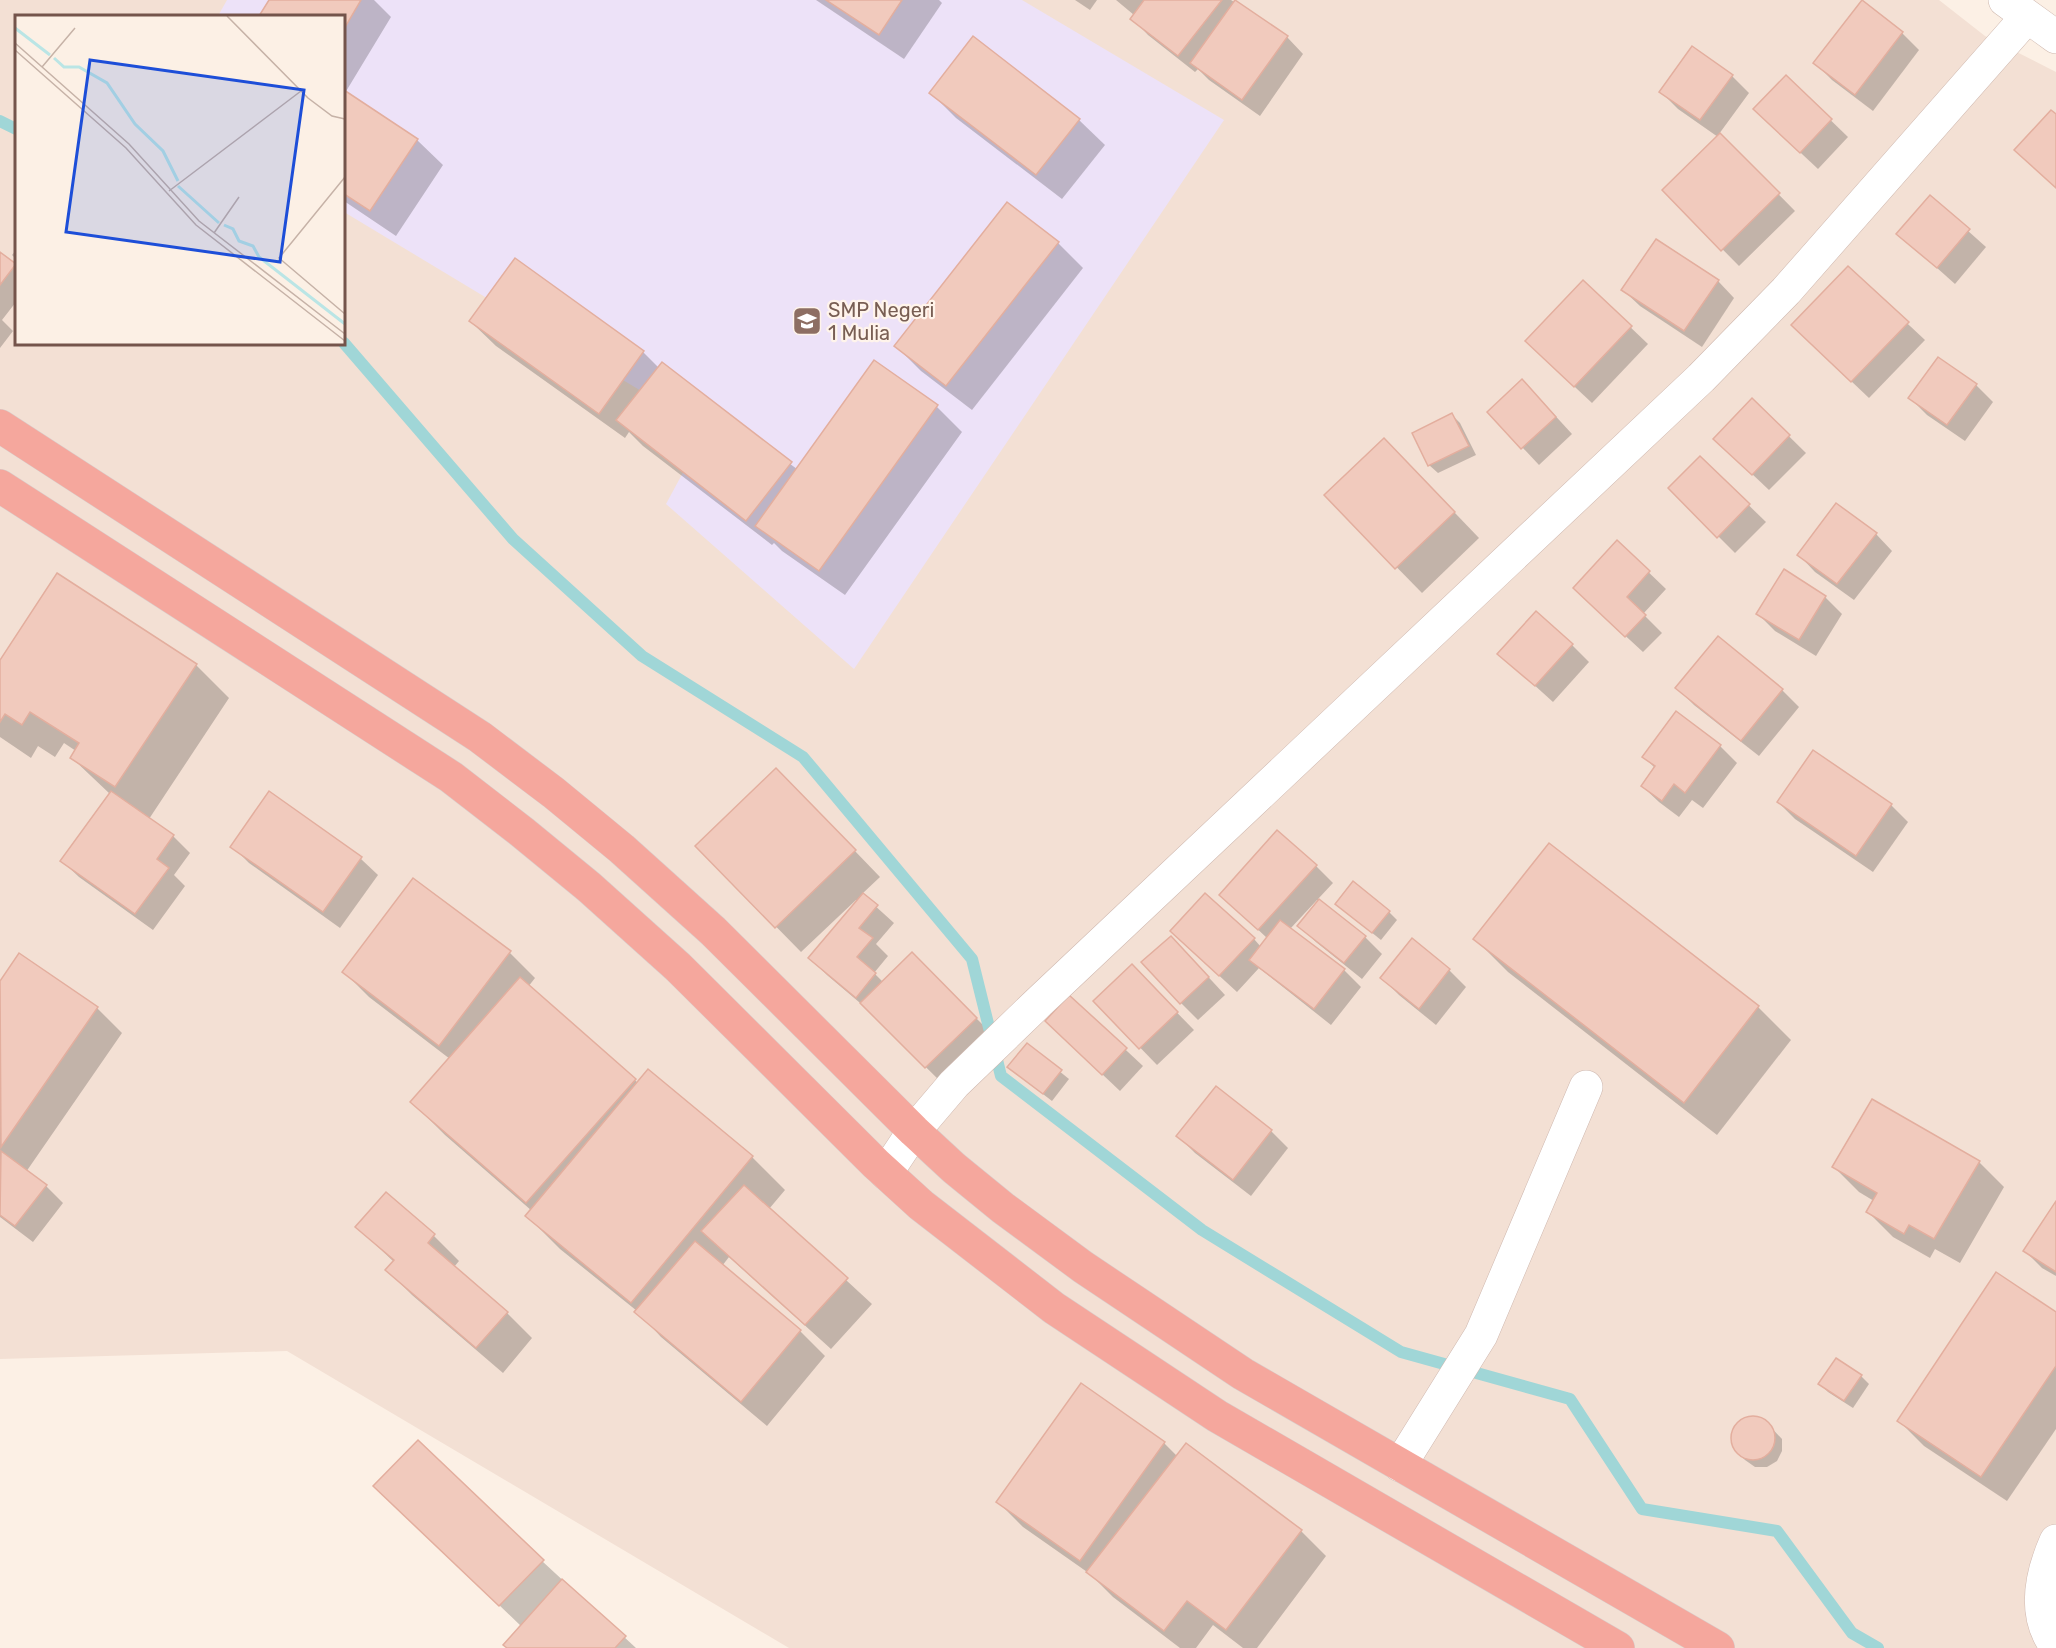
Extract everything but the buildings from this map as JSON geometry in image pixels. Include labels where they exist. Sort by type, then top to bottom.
[{"type":"highway","points":[[0,426],[480,737],[554,793],[622,849],[713,932],[954,1168],[1083,1267],[1243,1374],[1407,1454],[1718,1648]]},
{"type":"highway","points":[[0,486],[451,777],[522,831],[589,886],[678,967],[921,1205],[1054,1308],[1217,1416],[1618,1648]]},
{"type":"street","points":[[886,1173],[914,1131],[954,1084],[1701,378],[1786,291],[2016,8],[2056,37]]},
{"type":"street","points":[[1407,1454],[1481,1335],[1586,1088]]},
{"type":"street","points":[[2056,1541],[2041,1587],[2047,1633],[2056,1646]]},
{"type":"shaded area","points":[[0,0],[1939,0],[1985,36],[2056,72],[2056,1648],[789,1648],[287,1351],[0,1359]]},
{"type":"shaded area","name":"SMP Negeri 1 Mulia","points":[[227,0],[1022,0],[1224,120],[854,669],[666,504],[706,430],[345,213],[345,15],[219,15]]},
{"type":"waterway","points":[[0,121],[15,128]]},
{"type":"waterway","points":[[345,344],[513,539],[642,656],[803,757],[972,959],[1001,1076],[1202,1230],[1401,1352],[1570,1399],[1642,1509],[1777,1531],[1852,1633],[1878,1648]]},
{"type":"place","name":"SMP Negeri 1 Mulia","points":[[807,321]]}]
